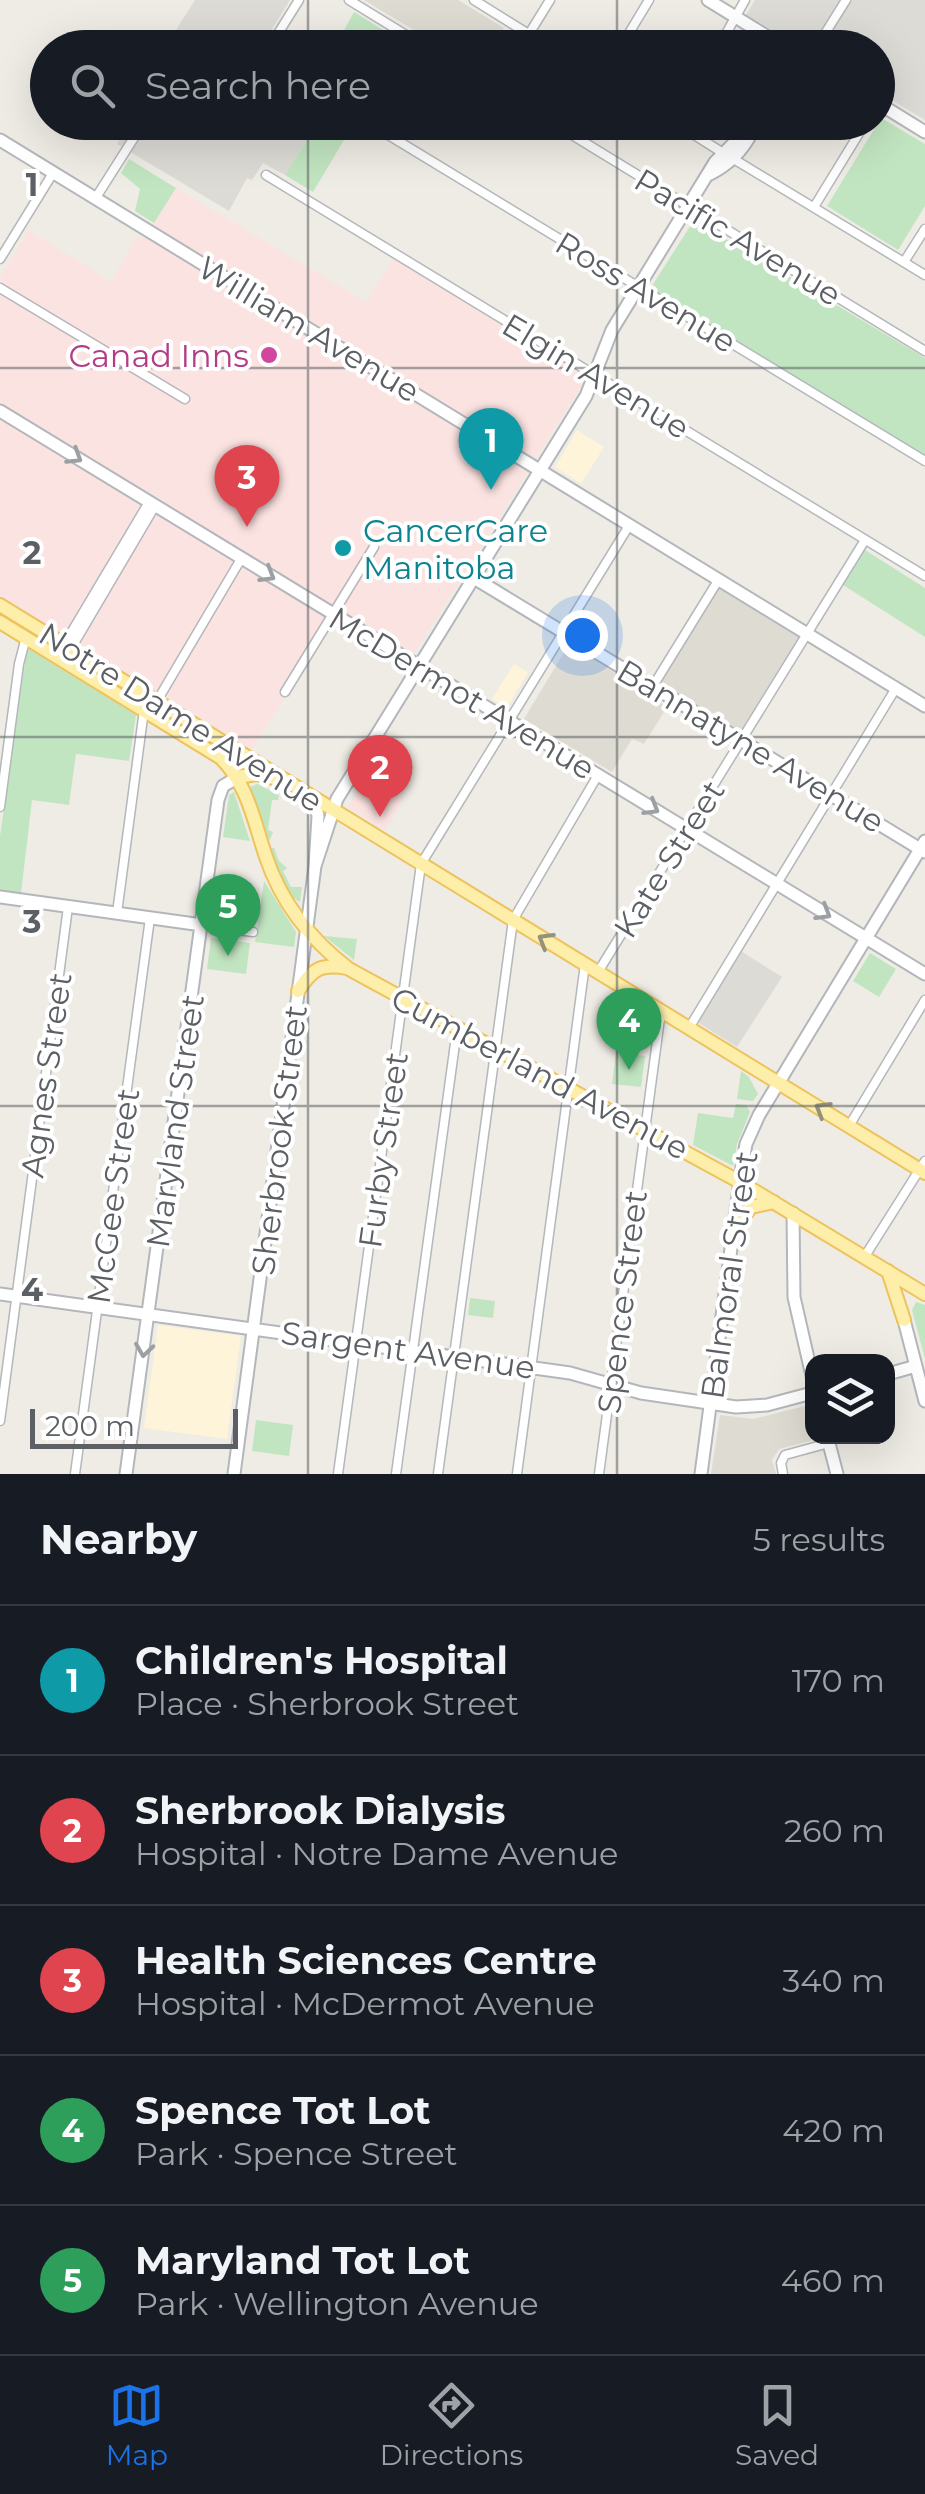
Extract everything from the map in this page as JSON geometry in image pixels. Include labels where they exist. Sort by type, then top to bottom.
[{"type":"main road","points":[[708,0],[757,30]]},
{"type":"main road","points":[[895,114],[925,132]]},
{"type":"main road","name":"William Avenue","points":[[0,140],[925,706]]},
{"type":"main road","name":"Sherbrook Street","points":[[315,866],[332,810],[586,396],[610,334],[687,208],[737,140]]},
{"type":"main road","name":"McDermot Avenue","points":[[0,411],[925,974]]},
{"type":"main road","name":"Bannatyne Avenue","points":[[474,578],[923,848]]},
{"type":"main road","name":"Notre Dame Avenue","points":[[0,605],[144,710],[222,758],[238,777]]},
{"type":"main road","name":"Notre Dame Avenue","points":[[0,622],[156,700],[923,1168]]},
{"type":"main road","points":[[238,777],[257,774],[284,780]]},
{"type":"main road","name":"Maryland Street","points":[[126,1474],[218,796],[222,786],[238,777]]},
{"type":"main road","name":"Cumberland Avenue","points":[[238,777],[274,878],[307,929],[349,969],[740,1182],[923,1293]]},
{"type":"main road","name":"Sherbrook Street","points":[[234,1474],[315,866],[318,816],[314,799]]},
{"type":"main road","name":"Balmoral Street","points":[[701,1474],[733,1230],[751,1130],[923,848]]},
{"type":"main road","points":[[0,898],[202,925]]},
{"type":"main road","points":[[298,992],[320,966],[349,969]]},
{"type":"main road","points":[[733,1230],[751,1207],[774,1202]]},
{"type":"main road","points":[[793,1212],[794,1298],[807,1354]]},
{"type":"main road","points":[[795,1262],[802,1232],[812,1224]]},
{"type":"main road","points":[[888,1271],[925,1401]]},
{"type":"main road","points":[[904,1320],[908,1302],[923,1293]]},
{"type":"main road","name":"Sargent Avenue","points":[[0,1294],[570,1372],[610,1385],[710,1402],[750,1407],[805,1395]]},
{"type":"main road","points":[[895,1372],[916,1366]]},
{"type":"main road","points":[[829,1444],[837,1474]]},
{"type":"street","points":[[280,30],[299,0]]},
{"type":"street","points":[[348,0],[397,30]]},
{"type":"street","points":[[474,0],[523,30]]},
{"type":"street","points":[[531,30],[550,0]]},
{"type":"street","points":[[631,30],[649,0]]},
{"type":"street","points":[[728,30],[745,0]]},
{"type":"street","points":[[827,30],[846,0]]},
{"type":"street","points":[[95,198],[132,140]]},
{"type":"street","name":"Ross Avenue","points":[[396,140],[925,461]]},
{"type":"street","name":"Pacific Avenue","points":[[579,140],[925,352]]},
{"type":"street","points":[[703,140],[925,276]]},
{"type":"street","points":[[814,207],[855,140]]},
{"type":"street","points":[[0,259],[53,173]]},
{"type":"street","name":"Elgin Avenue","points":[[266,175],[925,576]]},
{"type":"street","points":[[904,262],[925,229]]},
{"type":"street","points":[[0,288],[184,400]]},
{"type":"street","points":[[64,653],[152,504]]},
{"type":"street","name":"Furby Street","points":[[338,1474],[421,864],[630,524]]},
{"type":"street","name":"Kate Street","points":[[598,972],[865,540]]},
{"type":"street","points":[[285,692],[374,547]]},
{"type":"street","points":[[156,700],[241,559]]},
{"type":"street","points":[[653,686],[719,579]]},
{"type":"street","points":[[0,807],[21,648],[26,637]]},
{"type":"street","points":[[689,1028],[896,688]]},
{"type":"street","points":[[116,913],[144,710]]},
{"type":"street","points":[[438,1474],[512,920],[598,776]]},
{"type":"street","name":"Agnes Street","points":[[0,1422],[68,907]]},
{"type":"street","name":"McGee Street","points":[[76,1474],[150,918]]},
{"type":"street","points":[[202,925],[253,932]]},
{"type":"street","points":[[517,1474],[585,964]]},
{"type":"street","points":[[849,1126],[925,1000]]},
{"type":"street","name":"Spence Street","points":[[599,1474],[661,1011]]},
{"type":"street","points":[[396,1474],[456,1029]]},
{"type":"street","points":[[865,1256],[923,1168]]},
{"type":"street","points":[[783,1474],[781,1462],[785,1455],[817,1444]]},
{"type":"shaded area","points":[[195,0],[290,0],[271,30],[176,30]]},
{"type":"shaded area","points":[[364,0],[458,0],[504,28],[503,30],[414,30]]},
{"type":"shaded area","points":[[755,0],[925,0],[925,120],[895,102],[895,30],[772,30],[746,15]]},
{"type":"shaded area","points":[[119,140],[307,140],[285,175],[263,163],[252,180],[247,178],[229,211],[117,144]]},
{"type":"shaded area","points":[[176,188],[366,302],[394,257],[578,368],[585,380],[407,665],[333,621],[252,749],[0,596],[0,278],[29,230],[111,282],[138,236],[144,239]]},
{"type":"shaded area","points":[[577,430],[604,447],[581,484],[555,467]]},
{"type":"shaded area","points":[[718,588],[800,638],[742,733],[659,683]]},
{"type":"shaded area","points":[[569,644],[667,707],[644,744],[632,739],[612,772],[524,719]]},
{"type":"shaded area","points":[[514,664],[528,672],[507,708],[492,699]]},
{"type":"shaded area","points":[[366,776],[404,798],[385,830],[348,807]]},
{"type":"shaded area","points":[[736,948],[782,977],[737,1047],[694,1020]]},
{"type":"shaded area","points":[[158,1325],[241,1336],[227,1439],[144,1428]]},
{"type":"shaded area","points":[[805,1406],[805,1442],[779,1449],[772,1460],[776,1474],[711,1474],[720,1415],[753,1419]]},
{"type":"green space","points":[[354,12],[383,30],[344,30]]},
{"type":"green space","points":[[895,126],[925,144],[925,206],[898,250],[827,206],[868,140],[895,140]]},
{"type":"green space","points":[[307,140],[344,140],[313,192],[285,175]]},
{"type":"green space","points":[[129,159],[176,188],[154,223],[135,211],[140,189],[121,173]]},
{"type":"green space","points":[[694,220],[925,358],[925,456],[650,289]]},
{"type":"green space","points":[[865,550],[925,588],[925,637],[843,585]]},
{"type":"green space","points":[[27,648],[136,715],[129,761],[76,754],[69,805],[32,800],[21,893],[0,890],[0,836]]},
{"type":"green space","points":[[257,784],[279,795],[278,800],[272,800],[270,840],[250,787]]},
{"type":"green space","points":[[234,792],[250,841],[223,837],[229,795]]},
{"type":"green space","points":[[271,848],[287,868],[283,871],[291,887],[302,887],[300,902],[285,886]]},
{"type":"green space","points":[[264,881],[296,932],[294,947],[255,942]]},
{"type":"green space","points":[[324,936],[357,939],[354,960]]},
{"type":"green space","points":[[211,938],[250,943],[246,974],[207,969]]},
{"type":"green space","points":[[870,953],[896,969],[879,997],[853,981]]},
{"type":"green space","points":[[616,1052],[645,1056],[641,1087],[612,1084]]},
{"type":"green space","points":[[741,1071],[758,1094],[753,1101],[737,1099]]},
{"type":"green space","points":[[736,1104],[746,1105],[750,1112],[733,1166],[693,1145],[698,1113],[733,1118]]},
{"type":"green space","points":[[470,1298],[495,1301],[493,1318],[468,1315]]},
{"type":"green space","points":[[916,1302],[925,1305],[925,1359],[912,1310]]},
{"type":"green space","points":[[256,1420],[293,1425],[289,1456],[252,1451]]},
{"type":"place","name":"Canad Inns","points":[[269,355]]},
{"type":"place","name":"Children's Hospital","points":[[491,490]]},
{"type":"place","name":"Health Sciences Centre","points":[[247,527]]},
{"type":"place","name":"CancerCare Manitoba","points":[[343,548]]},
{"type":"place","name":"Sherbrook Dialysis","points":[[380,817]]},
{"type":"place","name":"Maryland Tot Lot","points":[[228,956]]},
{"type":"place","name":"Spence Tot Lot","points":[[629,1070]]}]
